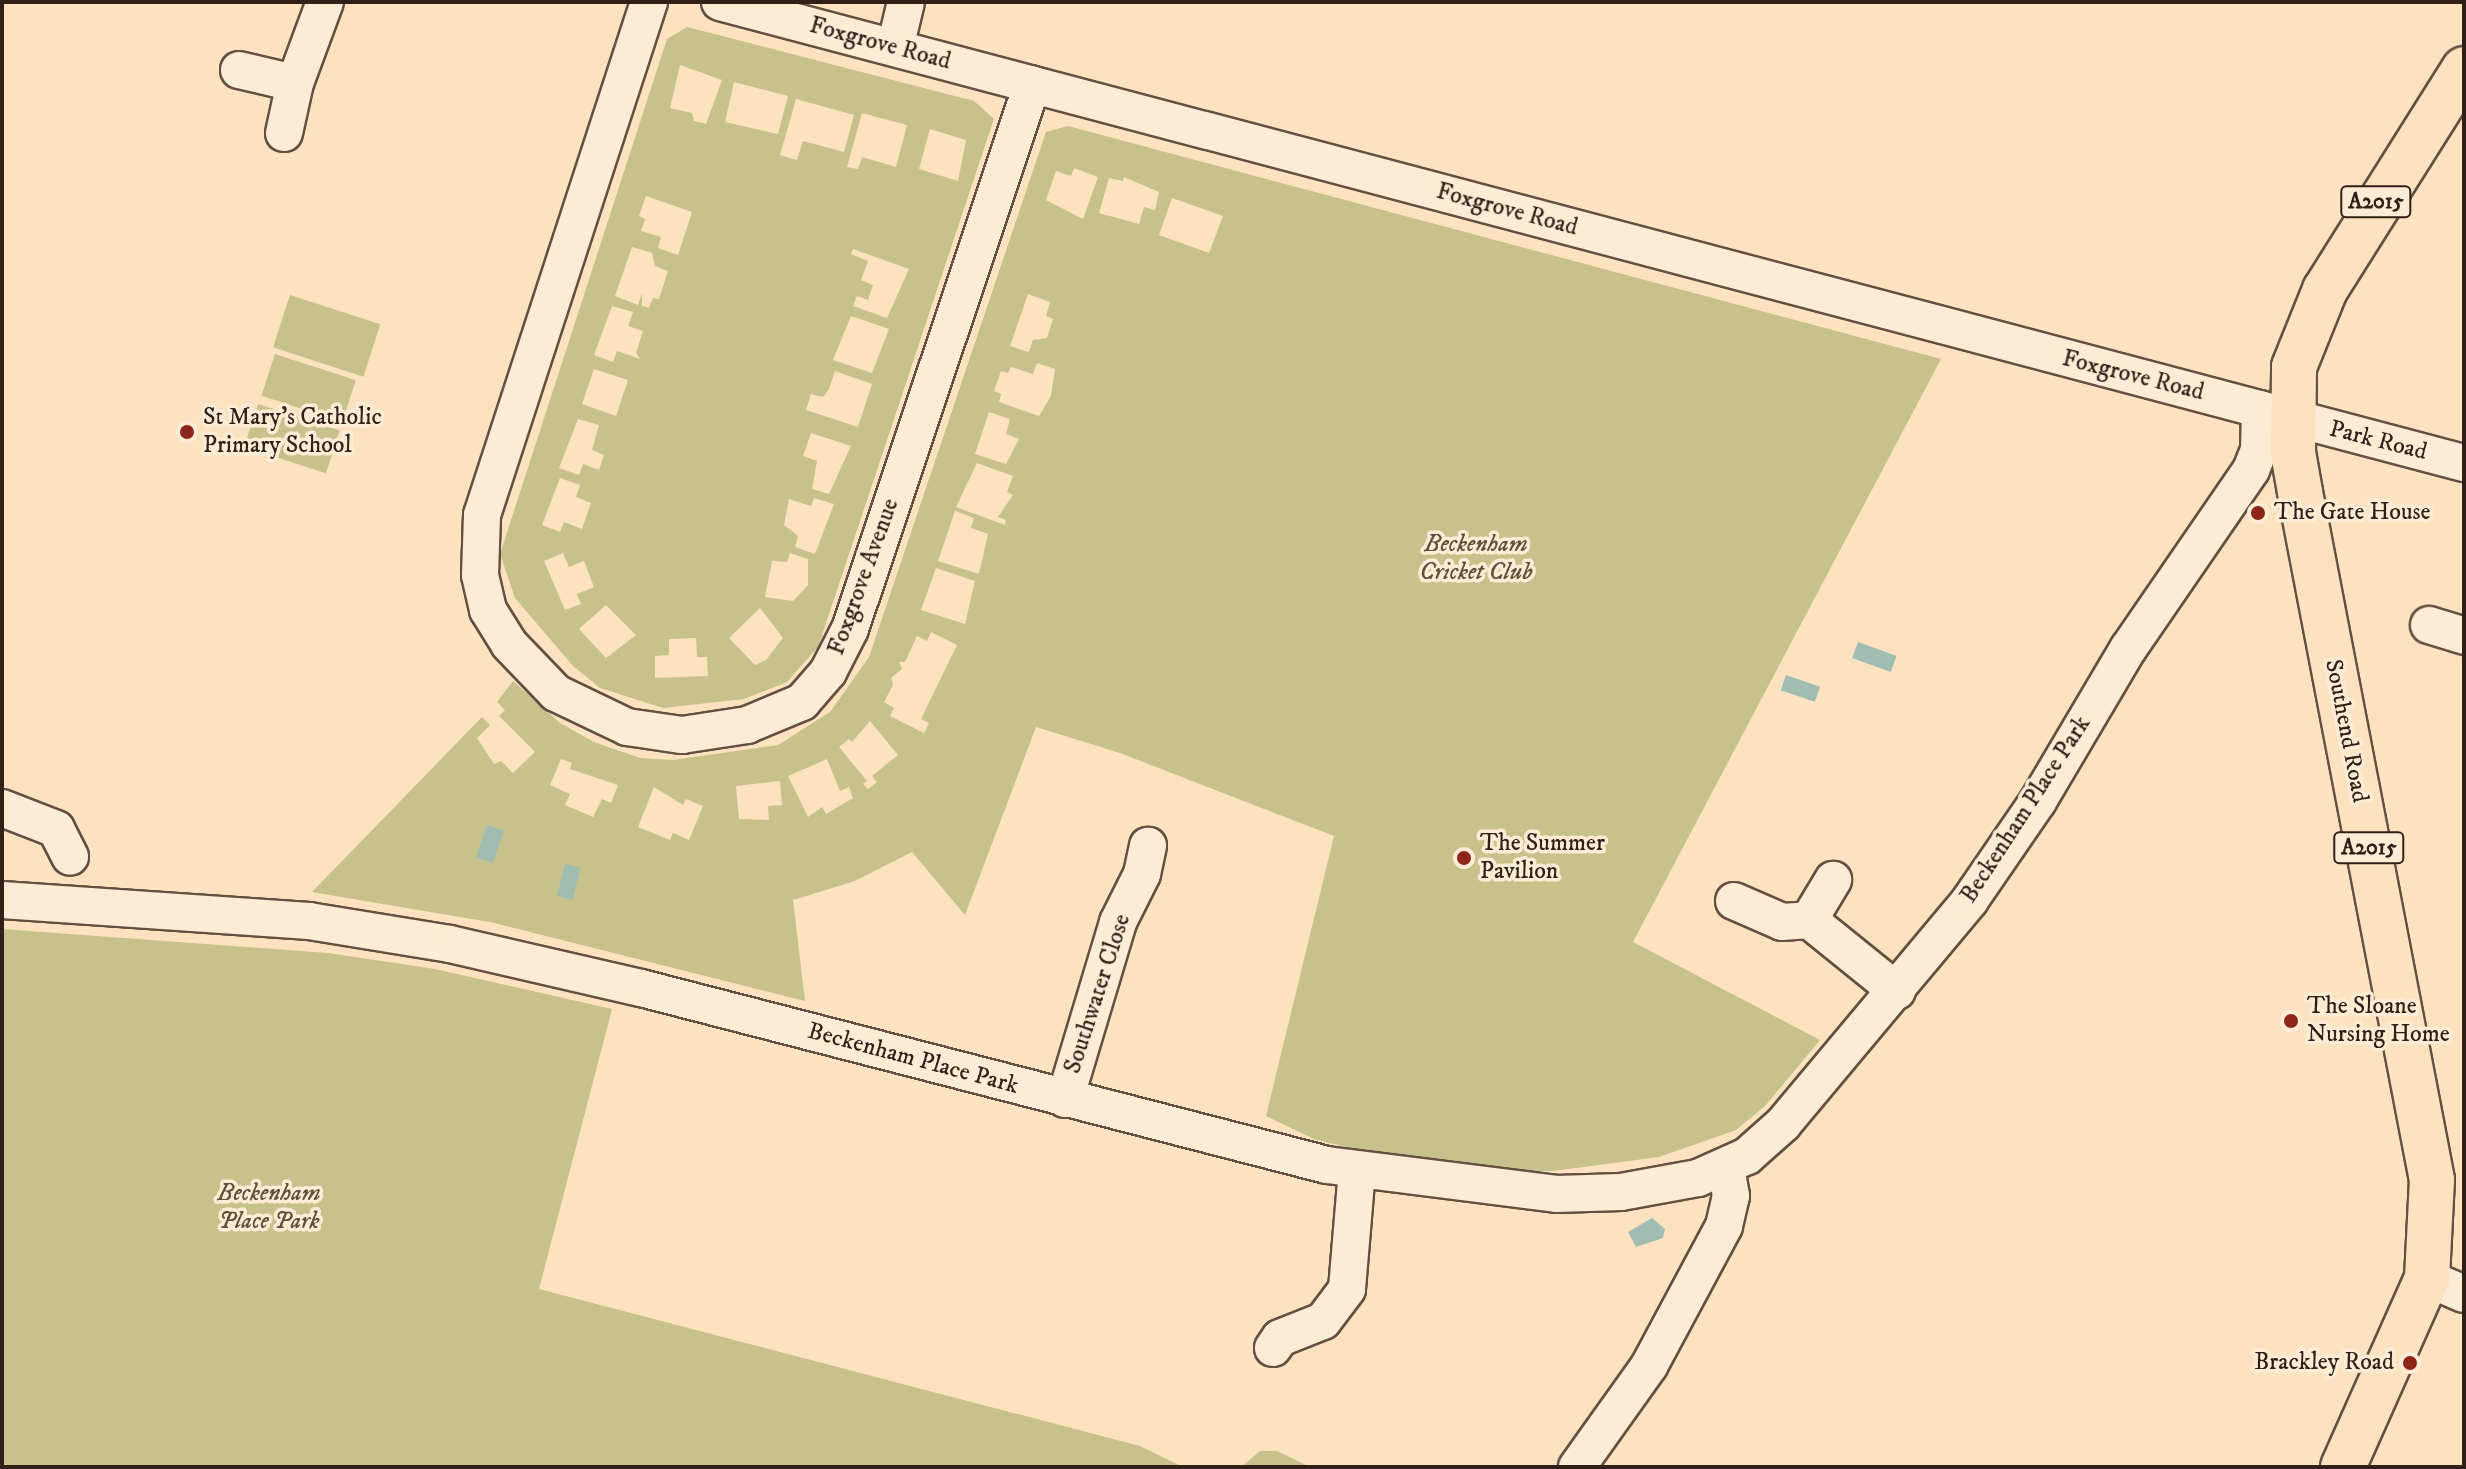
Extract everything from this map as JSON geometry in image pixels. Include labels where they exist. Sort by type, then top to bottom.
[{"type":"main road","name":"Southend Road","points":[[2343,1467],[2445,1286],[2432,1180],[2308,543],[2276,414],[2325,290],[2464,69]]},
{"type":"street","points":[[284,133],[295,83],[325,2]]},
{"type":"street","name":"Foxgrove Avenue","points":[[649,2],[482,515],[480,575],[488,610],[509,644],[546,683],[627,727],[682,735],[747,725],[802,702],[828,672],[850,629],[1032,85]]},
{"type":"street","name":"Foxgrove Road","points":[[720,2],[2276,414]]},
{"type":"street","points":[[895,48],[906,2]]},
{"type":"street","points":[[239,70],[295,83]]},
{"type":"street","name":"Park Road","points":[[2276,414],[2464,463]]},
{"type":"street","name":"Beckenham Place Park","points":[[2,900],[309,921],[450,944],[641,988],[1065,1099],[1357,1170],[1577,1194],[1643,1189],[1726,1169],[1783,1124],[1897,991],[1998,861],[2128,649],[2251,470],[2276,414]]},
{"type":"street","points":[[2429,625],[2464,636]]},
{"type":"street","points":[[2,808],[56,829],[70,857]]},
{"type":"street","name":"Southwater Close","points":[[1065,1099],[1118,922],[1142,874],[1148,846]]},
{"type":"street","points":[[1809,920],[1833,880]]},
{"type":"street","points":[[1734,901],[1782,922],[1809,920],[1897,991]]},
{"type":"street","points":[[1577,1467],[1649,1366],[1724,1226],[1731,1196],[1726,1169]]},
{"type":"street","points":[[1273,1348],[1280,1338],[1323,1321],[1347,1289],[1357,1170]]},
{"type":"green space","points":[[687,27],[974,101],[994,119],[818,647],[787,682],[744,699],[663,708],[600,688],[573,666],[515,598],[500,554],[667,39]],"holes":[[[680,65],[722,80],[706,124],[694,121],[692,113],[670,108]],[[734,82],[788,96],[778,134],[725,122]],[[796,99],[854,115],[844,152],[803,141],[797,160],[780,155]],[[862,113],[907,125],[896,167],[862,157],[858,169],[847,167]],[[930,129],[966,140],[958,181],[919,169]],[[646,196],[692,212],[678,255],[658,248],[661,237],[641,231],[645,219],[639,216]],[[632,247],[652,253],[655,266],[668,271],[659,299],[653,298],[649,308],[642,306],[642,293],[638,305],[615,296]],[[853,249],[909,269],[887,318],[853,306],[857,296],[868,300],[873,285],[861,280],[868,261],[851,254]],[[612,306],[633,312],[628,326],[643,331],[636,353],[640,359],[617,351],[613,362],[594,355]],[[851,316],[889,329],[872,373],[833,360]],[[594,369],[628,380],[616,416],[582,404]],[[835,371],[872,384],[858,427],[806,410],[811,394],[823,397],[829,389]],[[578,419],[599,425],[592,450],[604,455],[599,470],[583,464],[579,475],[559,468]],[[811,433],[851,446],[829,494],[812,489],[817,461],[803,456]],[[560,478],[580,485],[576,497],[591,503],[582,529],[564,522],[560,532],[542,525]],[[814,498],[834,504],[815,554],[795,547],[798,536],[784,525],[789,499],[811,506]],[[563,553],[569,567],[584,561],[594,587],[577,594],[581,604],[565,610],[544,561]],[[790,553],[808,559],[808,585],[793,601],[765,597],[772,561],[787,562]],[[606,605],[636,635],[606,658],[579,629]],[[760,608],[783,638],[766,660],[755,665],[729,638]],[[696,638],[697,657],[707,657],[708,676],[655,678],[655,656],[669,655],[669,639]]]},
{"type":"green space","name":"Beckenham Cricket Club","points":[[1068,126],[1941,359],[1633,942],[1820,1040],[1765,1106],[1736,1130],[1659,1157],[1553,1171],[1503,1171],[1366,1152],[1314,1139],[1266,1116],[1334,836],[1120,753],[1036,727],[965,915],[912,852],[855,881],[793,900],[805,1001],[490,922],[312,892],[482,717],[490,725],[477,738],[494,764],[501,761],[513,773],[535,752],[499,716],[505,710],[497,702],[513,681],[560,723],[594,742],[640,758],[673,760],[778,745],[830,712],[869,657],[1046,132]],"holes":[[[1074,168],[1098,177],[1083,219],[1046,200],[1056,171],[1071,176]],[[1124,177],[1159,192],[1155,210],[1144,207],[1139,224],[1099,213],[1109,178],[1123,181]],[[1172,198],[1223,216],[1209,253],[1159,235]],[[1028,294],[1050,302],[1046,316],[1053,319],[1047,338],[1033,340],[1029,352],[1010,346]],[[1037,363],[1055,369],[1051,396],[1039,416],[999,402],[1001,394],[994,391],[1001,371],[1008,373],[1011,367],[1033,374]],[[989,412],[1010,419],[1006,434],[1019,439],[1006,464],[975,454]],[[977,463],[1013,476],[1007,492],[1013,495],[998,517],[1006,520],[1005,525],[956,507]],[[955,511],[974,518],[971,528],[988,534],[979,574],[938,561]],[[936,568],[975,581],[965,624],[921,610]],[[931,632],[957,645],[921,719],[929,723],[924,733],[890,716],[894,708],[884,702],[893,685],[891,678],[902,669],[899,662],[905,662],[917,636],[927,641]],[[870,721],[898,755],[872,776],[877,782],[868,789],[863,784],[867,781],[839,747],[849,739],[852,742]],[[561,759],[572,763],[570,769],[618,785],[611,803],[602,799],[593,817],[565,805],[570,794],[550,785]],[[827,759],[840,791],[849,787],[853,798],[826,814],[822,807],[808,817],[788,776]],[[780,781],[782,805],[768,806],[769,820],[739,819],[736,786]],[[654,787],[683,805],[686,799],[703,806],[689,840],[673,833],[670,840],[638,827]]]},
{"type":"green space","points":[[290,295],[380,324],[363,377],[273,347]]},
{"type":"green space","points":[[275,354],[356,380],[342,422],[261,396]]},
{"type":"green space","points":[[258,404],[340,431],[326,473],[244,447]]},
{"type":"green space","name":"Beckenham Place Park","points":[[2,929],[328,953],[435,969],[612,1009],[539,1289],[1140,1446],[1183,1467],[2,1467]]},
{"type":"green space","points":[[1260,1451],[1277,1451],[1310,1467],[1241,1467]]},
{"type":"shaded area","points":[[1858,642],[1897,656],[1891,672],[1852,658]]},
{"type":"shaded area","points":[[1786,675],[1820,687],[1815,702],[1781,690]]},
{"type":"shaded area","points":[[487,825],[504,831],[493,863],[476,857]]},
{"type":"shaded area","points":[[565,864],[581,868],[573,900],[557,896]]},
{"type":"shaded area","points":[[1652,1218],[1665,1229],[1663,1238],[1636,1247],[1628,1232]]},
{"type":"place","name":"St Mary's Catholic Primary School","points":[[187,432]]},
{"type":"place","name":"The Gate House","points":[[2258,513]]},
{"type":"place","name":"The Summer Pavilion","points":[[1464,858]]},
{"type":"place","name":"The Sloane Nursing Home","points":[[2291,1021]]},
{"type":"place","name":"Brackley Road","points":[[2410,1363]]}]
